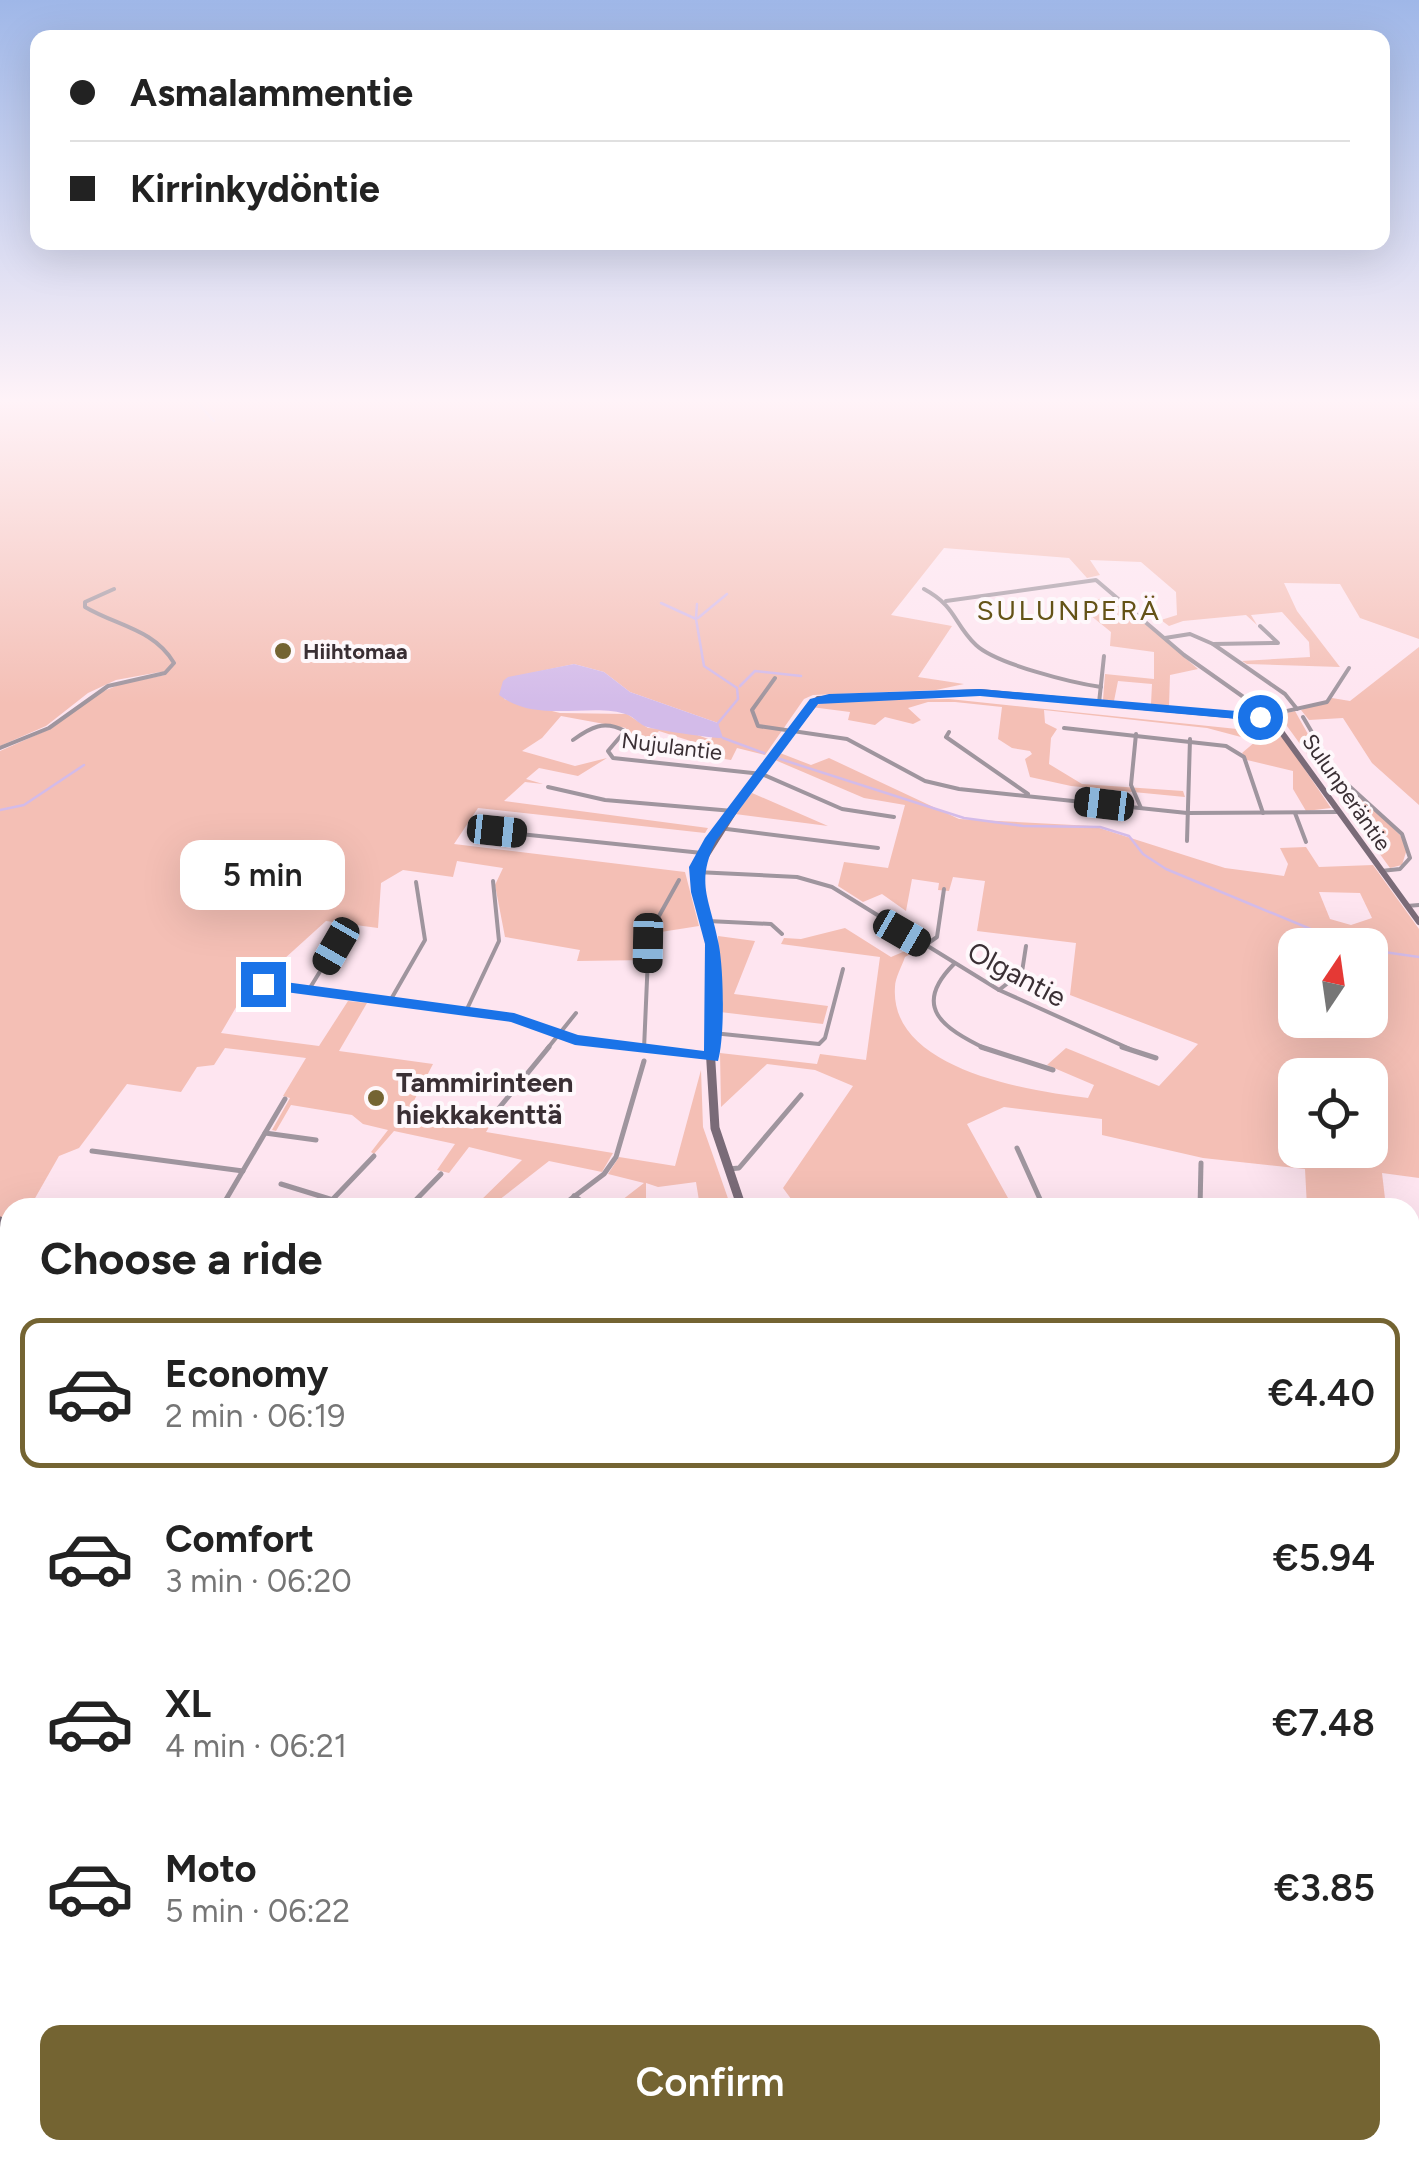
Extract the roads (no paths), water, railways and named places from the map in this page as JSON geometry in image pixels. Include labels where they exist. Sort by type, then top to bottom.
[{"type":"street","name":"Sulunperäntie","points":[[946,601],[1096,580],[1164,638],[1269,715],[1419,922]]},
{"type":"street","points":[[0,748],[49,728],[108,686],[165,673],[174,663],[170,654],[135,626],[85,607],[85,602],[114,589]]},
{"type":"street","points":[[924,589],[946,601],[985,650],[1065,682],[1101,686]]},
{"type":"street","points":[[1213,644],[1278,643],[1260,626]]},
{"type":"street","points":[[1164,638],[1194,634],[1213,644],[1274,686],[1297,709]]},
{"type":"street","points":[[1099,703],[1104,656]]},
{"type":"street","points":[[739,1198],[714,1124],[708,920],[696,872],[702,853],[719,828],[814,701],[829,697],[980,692],[1250,717],[1327,702],[1349,668]]},
{"type":"street","points":[[775,678],[752,707],[752,718],[758,726],[862,744],[940,786],[1187,812],[1338,812]]},
{"type":"street","points":[[1303,717],[1338,775],[1402,834],[1410,858],[1400,869],[1381,871]]},
{"type":"street","points":[[752,718],[759,718]]},
{"type":"street","name":"Nujulantie","points":[[574,740],[592,726],[609,724],[625,731],[608,750],[613,758],[762,774]]},
{"type":"street","points":[[1064,728],[1190,739],[1239,752],[1263,812]]},
{"type":"street","points":[[950,732],[946,737],[1031,796]]},
{"type":"street","points":[[1136,734],[1131,785],[1141,808]]},
{"type":"street","points":[[1187,841],[1190,739]]},
{"type":"street","points":[[762,774],[842,809],[894,817]]},
{"type":"street","points":[[548,786],[604,800],[733,810]]},
{"type":"street","points":[[1295,813],[1306,842]]},
{"type":"street","points":[[719,828],[878,848]]},
{"type":"street","points":[[481,830],[702,853]]},
{"type":"street","name":"Olgantie","points":[[696,872],[778,875],[821,882],[999,990],[1108,1042],[1156,1058]]},
{"type":"street","points":[[467,1010],[499,941],[492,880]]},
{"type":"street","points":[[644,1049],[648,934],[679,880]]},
{"type":"street","points":[[390,1001],[424,940],[416,882]]},
{"type":"street","points":[[924,946],[937,937],[944,889]]},
{"type":"street","points":[[1407,906],[1419,905]]},
{"type":"street","points":[[708,920],[771,924],[782,934]]},
{"type":"street","points":[[308,991],[340,940]]},
{"type":"street","points":[[999,990],[1022,972],[1026,946]]},
{"type":"street","points":[[954,964],[940,975],[933,990],[932,1005],[941,1021],[991,1051],[1054,1070]]},
{"type":"street","points":[[713,1033],[819,1044],[825,1038],[843,969]]},
{"type":"street","points":[[263,984],[467,1010],[514,1018],[558,1035],[712,1057]]},
{"type":"street","points":[[499,1108],[576,1012]]},
{"type":"street","points":[[572,1198],[604,1174],[616,1157],[644,1061]]},
{"type":"street","points":[[729,1169],[738,1168],[801,1095]]},
{"type":"street","points":[[227,1198],[285,1098]]},
{"type":"street","points":[[265,1133],[316,1140]]},
{"type":"street","points":[[1018,1148],[1040,1198]]},
{"type":"street","points":[[92,1150],[243,1171]]},
{"type":"street","points":[[334,1198],[374,1156]]},
{"type":"street","points":[[1200,1198],[1201,1163]]},
{"type":"street","points":[[418,1198],[441,1174]]},
{"type":"street","points":[[281,1184],[326,1198]]},
{"type":"waterway","points":[[698,618],[727,594]]},
{"type":"waterway","points":[[661,603],[696,619],[704,666],[737,688],[738,699],[718,723]]},
{"type":"waterway","points":[[696,618],[697,604]]},
{"type":"waterway","points":[[740,686],[755,671],[801,676]]},
{"type":"waterway","points":[[723,738],[764,753]]},
{"type":"waterway","points":[[777,758],[964,818],[1023,826],[1100,827],[1129,836],[1143,854],[1166,869],[1308,928]]},
{"type":"waterway","points":[[0,810],[24,805],[84,765]]},
{"type":"waterway","points":[[1388,953],[1419,957]]},
{"type":"place","name":"Hiihtomaa","points":[[283,651]]},
{"type":"place","name":"Tammirinteen hiekkakenttä","points":[[376,1098]]},
{"type":"district","name":"SULUNPERÄ","points":[[1069,610]]}]
